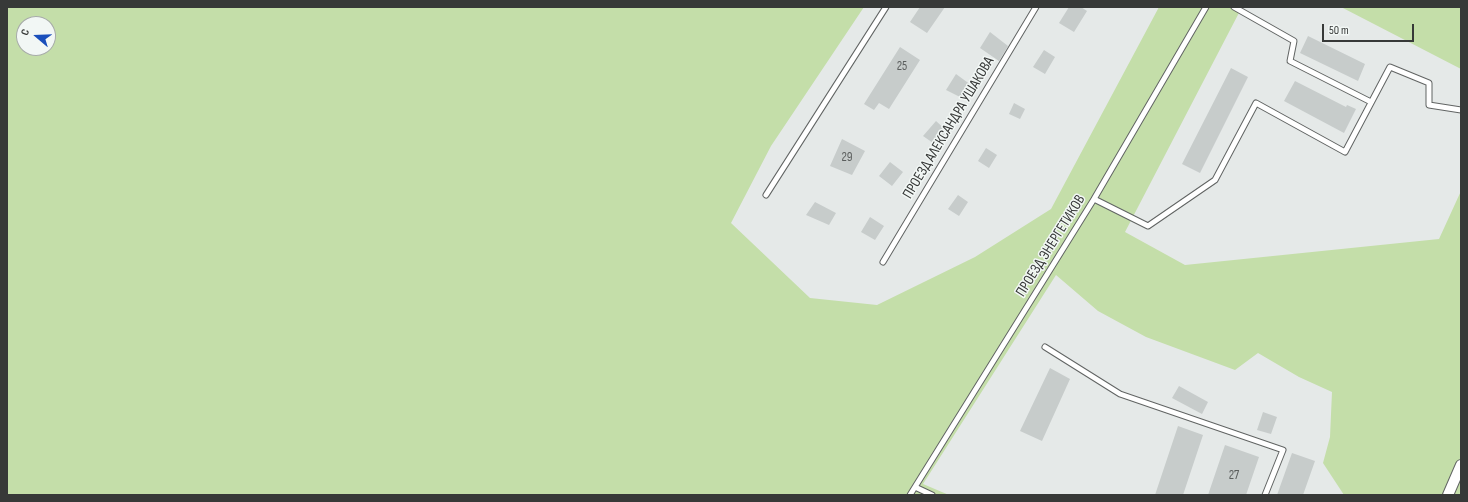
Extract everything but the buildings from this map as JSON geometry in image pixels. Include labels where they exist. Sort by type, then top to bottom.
[{"type":"street","points":[[1448,495],[1461,465]]},
{"type":"lane","points":[[766,195],[886,7]]},
{"type":"lane","name":"ПРОЕЗД АЛЕКСАНДРА УШАКОВА","points":[[883,262],[1036,7]]},
{"type":"lane","name":"ПРОЕЗД ЭНЕРГЕТИКОВ","points":[[910,495],[916,488],[1094,199],[1206,7]]},
{"type":"lane","points":[[1234,7],[1294,41],[1290,61],[1371,102]]},
{"type":"lane","points":[[1094,199],[1148,226],[1215,180],[1256,103],[1345,152],[1390,67],[1429,83],[1430,105],[1461,110]]},
{"type":"lane","points":[[1045,347],[1120,394],[1282,450],[1265,495]]},
{"type":"lane","points":[[916,488],[932,495]]},
{"type":"green space","points":[[7,7],[864,7],[771,146],[731,223],[810,298],[877,305],[975,257],[1051,209],[1159,7],[1242,7],[1125,232],[1185,265],[1439,239],[1461,191],[1461,495],[1344,495],[1323,463],[1330,437],[1332,392],[1299,377],[1258,353],[1235,370],[1146,337],[1098,311],[1056,275],[923,484],[949,495],[7,495]]},
{"type":"green space","points":[[1341,7],[1461,7],[1461,69]]}]
